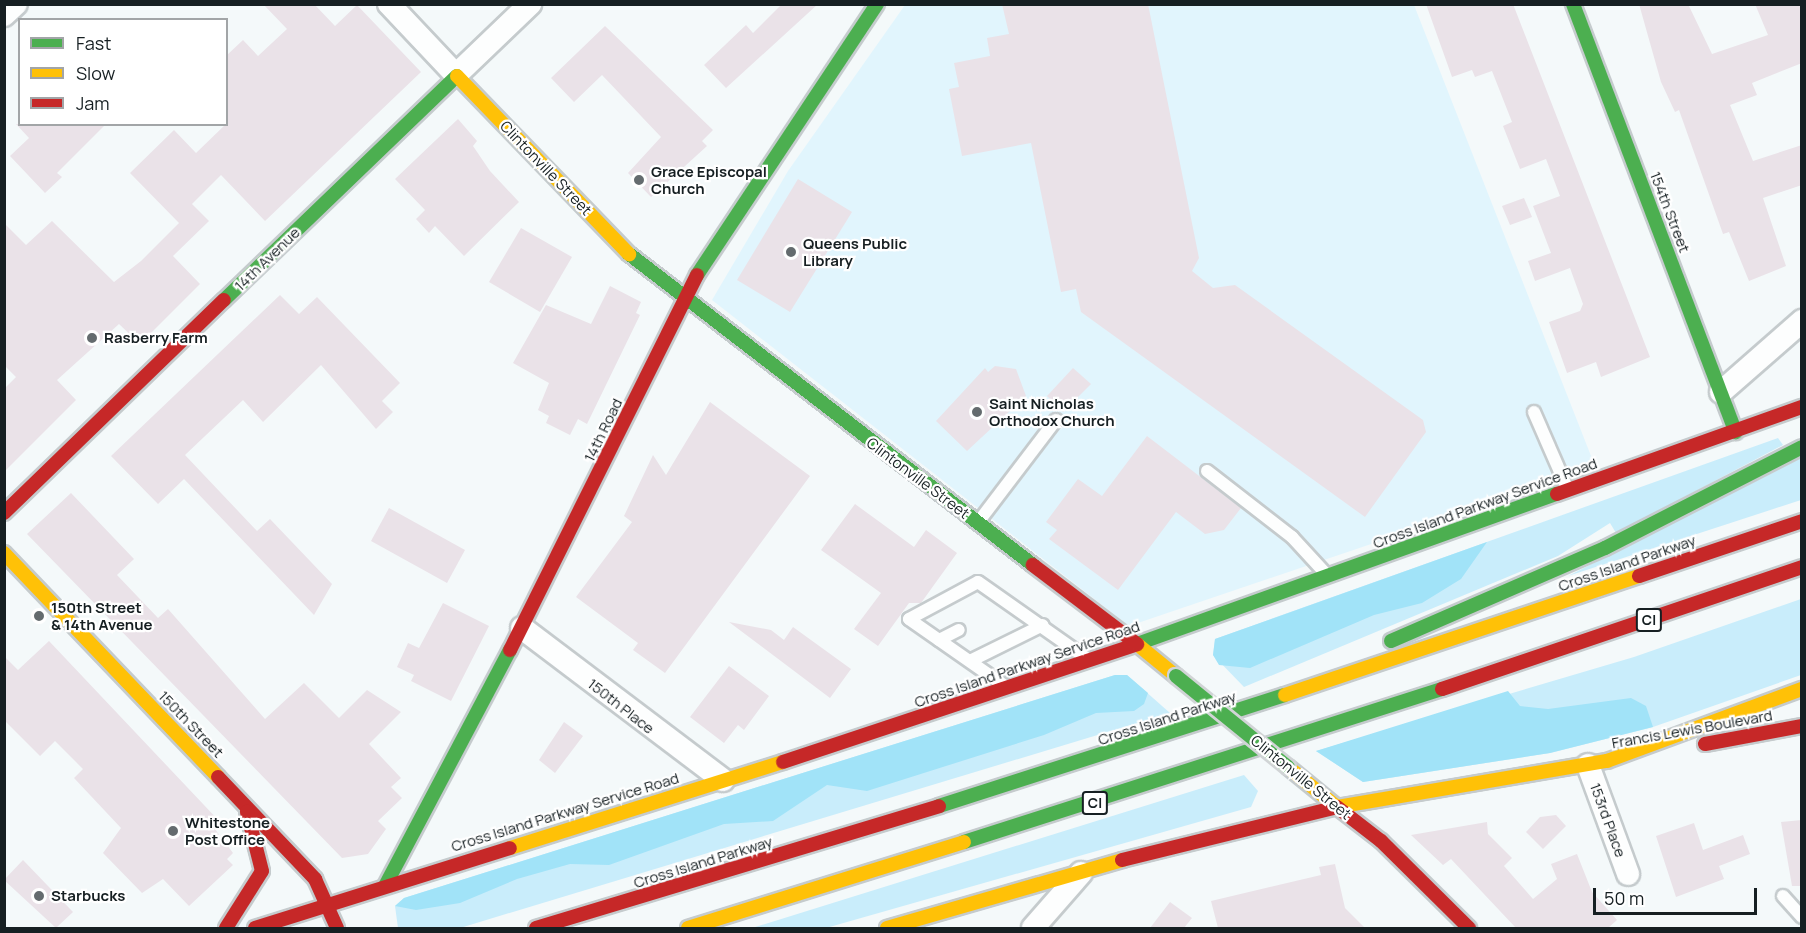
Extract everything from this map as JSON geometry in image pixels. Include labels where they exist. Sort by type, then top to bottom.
[{"type":"main road","name":"14th Road","points":[[385,886],[522,628],[684,302],[877,4]]},
{"type":"main road","name":"154th Street","points":[[1573,4],[1736,432]]},
{"type":"main road","name":"Clintonville Street","points":[[456,75],[647,273],[1137,644],[1381,841],[1469,928]]},
{"type":"main road","name":"14th Avenue","points":[[4,513],[456,75]]},
{"type":"main road","name":"Cross Island Parkway Service Road","points":[[255,928],[1010,689],[1802,407]]},
{"type":"main road","points":[[1173,733],[1576,562],[1802,447]]},
{"type":"main road","name":"Cross Island Parkway","points":[[537,928],[1173,733],[1802,521]]},
{"type":"main road","name":"150th Street","points":[[4,554],[315,879],[329,904],[337,928]]},
{"type":"main road","name":"CI","points":[[688,928],[1265,748],[1800,568]]},
{"type":"main road","points":[[887,928],[922,924],[1082,871],[1337,807],[1588,765],[1673,740],[1802,689]]},
{"type":"main road","name":"Francis Lewis Boulevard","points":[[1588,765],[1802,726]]},
{"type":"main road","points":[[226,928],[262,871],[245,804]]},
{"type":"street","points":[[4,15],[16,4]]},
{"type":"street","name":"Clintonville Street","points":[[389,4],[456,75]]},
{"type":"street","name":"14th Avenue","points":[[456,75],[530,4]]},
{"type":"street","points":[[1721,392],[1802,321]]},
{"type":"street","name":"150th Place","points":[[522,628],[723,780]]},
{"type":"street","name":"153rd Place","points":[[1588,765],[1628,874]]},
{"type":"street","points":[[1033,928],[1082,871]]},
{"type":"lane","points":[[1534,412],[1568,491]]},
{"type":"lane","points":[[978,522],[1056,420]]},
{"type":"lane","points":[[1207,471],[1292,537],[1328,576]]},
{"type":"lane","points":[[1010,689],[909,619],[978,582],[1006,605],[1043,625],[1090,661]]},
{"type":"lane","points":[[970,661],[1043,625]]},
{"type":"lane","points":[[939,640],[959,630]]},
{"type":"lane","points":[[1783,896],[1802,917]]},
{"type":"shaded area","points":[[905,5],[1414,5],[1593,461],[1383,540],[1129,626],[712,300],[788,171]]},
{"type":"shaded area","points":[[1778,438],[1783,445],[1616,533],[1610,523],[1558,556],[1244,687],[1213,655],[1215,639]]},
{"type":"shaded area","points":[[1801,458],[1801,500],[1568,576]]},
{"type":"shaded area","points":[[1487,542],[1461,579],[1422,603],[1374,615],[1250,668],[1219,665],[1213,655],[1215,639]]},
{"type":"shaded area","points":[[1801,599],[1801,675],[1653,727],[1550,753],[1363,782],[1316,751],[1634,657]]},
{"type":"shaded area","points":[[1115,675],[1127,675],[1170,713],[460,928],[398,928],[395,906],[404,898]]},
{"type":"shaded area","points":[[1115,675],[1127,675],[1148,693],[1144,704],[1134,711],[1096,713],[1044,735],[867,791],[827,785],[773,821],[724,824],[609,865],[570,864],[517,879],[460,903],[416,910],[395,906],[404,898]]},
{"type":"shaded area","points":[[1508,691],[1520,706],[1548,709],[1631,698],[1646,706],[1653,727],[1550,753],[1363,782],[1316,751]]},
{"type":"shaded area","points":[[1244,775],[1258,791],[1251,807],[826,928],[752,928]]},
{"type":"building","points":[[263,4],[314,4],[335,26],[357,5],[421,72],[265,221],[221,175],[192,204],[209,221],[173,256],[200,284],[140,344],[119,324],[57,380],[76,400],[4,472],[4,389],[16,377],[4,365],[4,223],[26,245],[52,221],[114,282],[141,261],[179,223],[130,173],[174,130],[196,153],[224,126],[228,126],[228,54],[243,40],[258,56],[287,29]]},
{"type":"building","points":[[782,4],[818,4],[726,88],[704,65],[746,25],[753,33]]},
{"type":"building","points":[[1002,4],[1148,4],[1199,258],[1192,271],[1213,288],[1235,285],[1423,420],[1426,432],[1365,517],[1081,312],[1076,289],[1061,292],[1031,143],[962,156],[949,89],[959,87],[954,63],[990,56],[987,38],[1009,34]]},
{"type":"building","points":[[1426,4],[1513,4],[1650,357],[1601,377],[1596,362],[1567,373],[1549,322],[1580,311],[1583,304],[1570,268],[1535,281],[1528,261],[1551,253],[1533,206],[1560,196],[1546,159],[1520,169],[1503,126],[1512,122],[1492,71],[1475,77],[1472,70],[1452,77]]},
{"type":"building","points":[[1639,4],[1688,4],[1712,54],[1768,35],[1755,4],[1802,4],[1802,63],[1752,83],[1757,95],[1730,105],[1753,161],[1802,145],[1802,185],[1763,198],[1786,266],[1749,281],[1729,232],[1723,234],[1679,110],[1675,112],[1661,82]]},
{"type":"building","points":[[605,26],[713,130],[702,141],[707,146],[651,197],[628,173],[661,137],[602,75],[574,102],[551,78]]},
{"type":"building","points":[[458,119],[477,141],[473,146],[490,171],[519,202],[464,256],[435,226],[429,233],[416,219],[425,210],[395,179]]},
{"type":"building","points":[[16,124],[18,126],[104,126],[57,173],[62,177],[45,193],[10,156],[29,138]]},
{"type":"building","name":"Queens Public Library","points":[[798,179],[852,212],[790,312],[737,280]]},
{"type":"building","points":[[1524,198],[1532,217],[1510,225],[1502,206]]},
{"type":"building","points":[[521,228],[572,257],[540,312],[489,282]]},
{"type":"building","points":[[610,286],[641,302],[636,313],[640,315],[587,424],[578,419],[570,435],[546,423],[549,416],[538,410],[549,383],[513,363],[546,305],[591,324]]},
{"type":"building","points":[[280,295],[299,314],[317,297],[400,383],[382,401],[393,412],[376,429],[321,365],[263,422],[243,400],[185,455],[257,531],[270,519],[332,584],[314,615],[184,479],[158,504],[111,456]]},
{"type":"building","name":"Saint Nicholas Orthodox Church","points":[[995,366],[1016,369],[1026,396],[967,451],[936,421],[985,368],[988,372]]},
{"type":"building","points":[[1073,368],[1091,384],[1063,412],[1047,396]]},
{"type":"building","points":[[710,402],[810,476],[665,673],[633,650],[638,643],[576,597],[632,522],[624,516],[653,455],[666,475]]},
{"type":"building","points":[[1147,436],[1241,508],[1224,530],[1205,534],[1176,512],[1118,590],[1049,539],[1057,530],[1046,522],[1078,479],[1102,496]]},
{"type":"building","points":[[71,493],[134,559],[117,575],[158,618],[168,609],[265,719],[304,683],[339,718],[367,690],[401,712],[369,744],[401,778],[391,787],[402,798],[378,821],[386,829],[368,854],[342,858],[27,534]]},
{"type":"building","points":[[855,504],[914,547],[926,530],[957,553],[921,603],[909,603],[878,646],[854,629],[881,593],[821,550]]},
{"type":"building","points":[[389,508],[465,550],[447,583],[371,541]]},
{"type":"building","points":[[443,603],[489,626],[451,701],[411,681],[414,675],[397,667],[408,643],[419,648]]},
{"type":"building","points":[[729,622],[771,630],[784,640],[793,627],[851,669],[830,698]]},
{"type":"building","points":[[49,641],[221,823],[215,829],[233,853],[227,859],[233,865],[189,906],[163,879],[142,893],[103,853],[121,828],[74,778],[83,769],[55,741],[40,756],[4,720],[4,656],[18,670]]},
{"type":"building","points":[[729,666],[769,696],[744,730],[738,725],[724,743],[690,717]]},
{"type":"building","points":[[564,722],[583,736],[555,773],[539,760]]},
{"type":"building","points":[[1556,815],[1566,826],[1543,849],[1526,832],[1540,817]]},
{"type":"building","points":[[1802,820],[1802,886],[1792,886],[1781,822]]},
{"type":"building","points":[[1487,822],[1488,834],[1512,858],[1504,866],[1533,899],[1557,879],[1551,864],[1577,854],[1592,892],[1617,920],[1608,928],[1516,928],[1451,859],[1443,865],[1411,835]]},
{"type":"building","points":[[1694,823],[1703,850],[1743,835],[1750,854],[1719,866],[1724,879],[1676,897],[1656,836]]},
{"type":"building","name":"Starbucks","points":[[23,860],[73,912],[56,928],[4,880]]},
{"type":"building","points":[[1335,864],[1345,908],[1365,928],[1218,928],[1211,901],[1321,875],[1319,867]]},
{"type":"building","points":[[1170,902],[1192,918],[1184,928],[1150,928]]},
{"type":"traffic: fast","points":[[697,275],[877,4]]},
{"type":"traffic: fast","points":[[1573,4],[1736,432]]},
{"type":"traffic: fast","points":[[224,300],[457,76]]},
{"type":"traffic: fast","points":[[629,254],[1033,565]]},
{"type":"traffic: fast","points":[[1391,641],[1605,548],[1802,447]]},
{"type":"traffic: fast","points":[[1137,644],[1557,494]]},
{"type":"traffic: fast","points":[[385,886],[510,650]]},
{"type":"traffic: fast","points":[[1176,676],[1288,767]]},
{"type":"traffic: fast","points":[[964,842],[1442,689]]},
{"type":"traffic: fast","points":[[939,806],[1285,695]]},
{"type":"traffic: slow","points":[[457,76],[629,254]]},
{"type":"traffic: slow","points":[[4,553],[218,777]]},
{"type":"traffic: slow","points":[[1285,695],[1639,576]]},
{"type":"traffic: slow","points":[[1137,644],[1176,676]]},
{"type":"traffic: slow","points":[[1288,767],[1337,807],[1607,761],[1802,689]]},
{"type":"traffic: slow","points":[[510,848],[783,762]]},
{"type":"traffic: slow","points":[[688,928],[964,842]]},
{"type":"traffic: slow","points":[[887,928],[1122,860]]},
{"type":"traffic: jam","points":[[510,650],[697,275]]},
{"type":"traffic: jam","points":[[4,513],[224,300]]},
{"type":"traffic: jam","points":[[1557,494],[1802,407]]},
{"type":"traffic: jam","points":[[1639,576],[1802,521]]},
{"type":"traffic: jam","points":[[783,762],[1137,644],[1033,565]]},
{"type":"traffic: jam","points":[[1442,689],[1802,567]]},
{"type":"traffic: jam","points":[[1705,744],[1802,726]]},
{"type":"traffic: jam","points":[[218,777],[315,879],[337,928]]},
{"type":"traffic: jam","points":[[536,928],[939,806]]},
{"type":"traffic: jam","points":[[1122,860],[1337,807],[1381,841],[1469,928]]},
{"type":"traffic: jam","points":[[226,928],[262,871],[247,812]]},
{"type":"traffic: jam","points":[[255,928],[510,848]]},
{"type":"place","name":"Grace Episcopal Church","points":[[639,180]]},
{"type":"place","name":"Queens Public Library","points":[[791,252]]},
{"type":"place","name":"Rasberry Farm","points":[[92,338]]},
{"type":"place","name":"Saint Nicholas Orthodox Church","points":[[977,412]]},
{"type":"place","name":"150th Street & 14th Avenue","points":[[39,616]]},
{"type":"place","name":"Whitestone Post Office","points":[[173,831]]},
{"type":"place","name":"Starbucks","points":[[39,896]]}]
